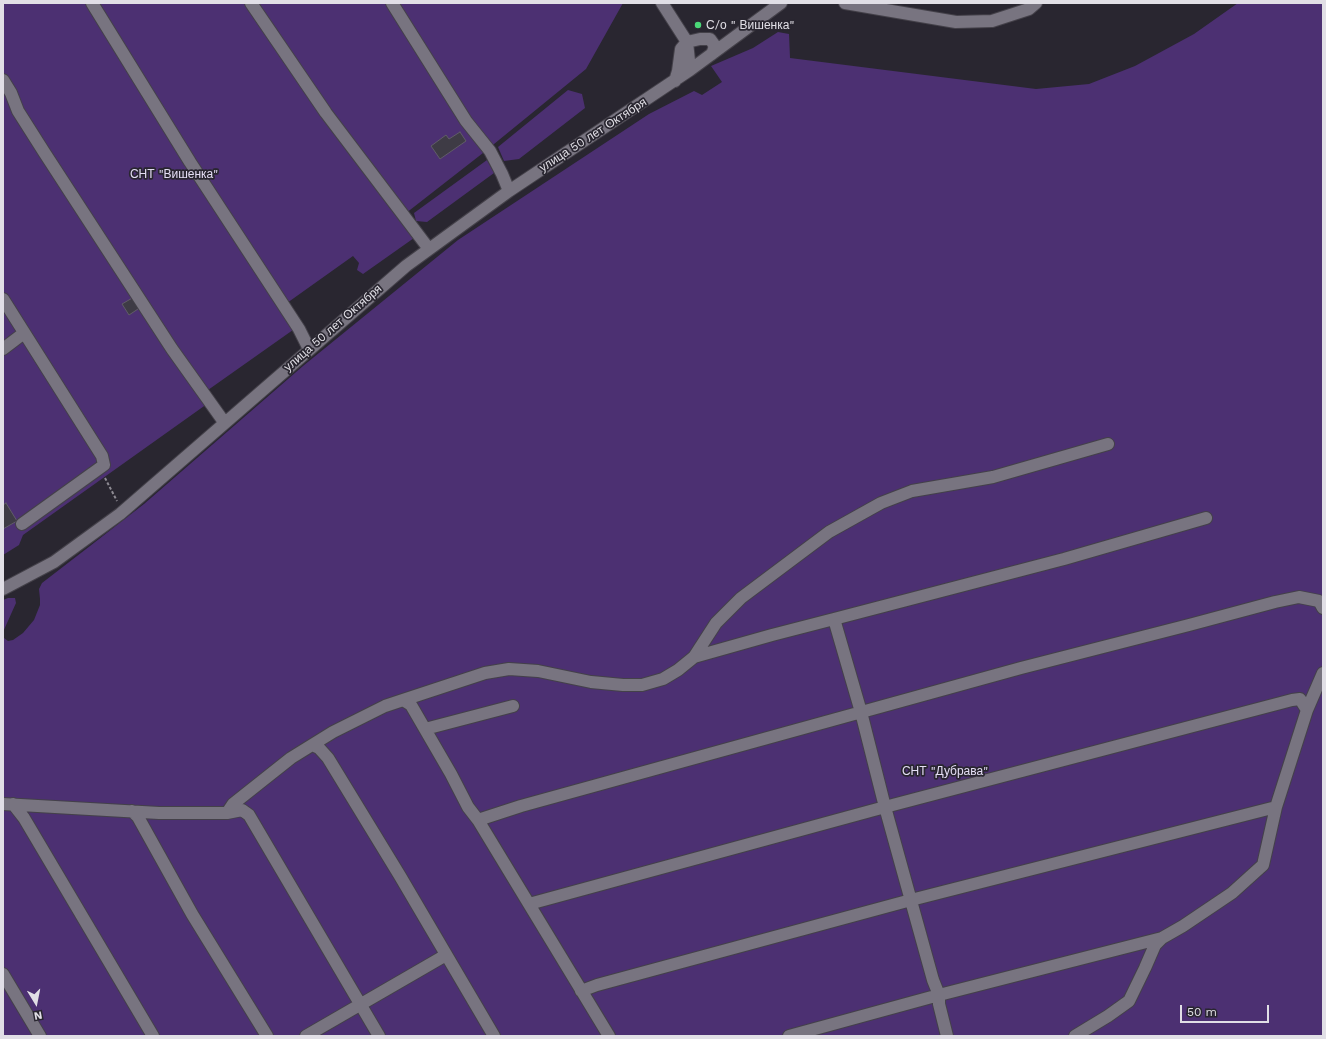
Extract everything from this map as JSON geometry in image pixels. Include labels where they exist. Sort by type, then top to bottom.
[{"type":"street","points":[[92,3],[182,150],[299,329],[309,349]]},
{"type":"street","points":[[252,3],[326,113],[429,249]]},
{"type":"street","points":[[392,3],[466,121],[490,151],[509,190]]},
{"type":"street","points":[[662,3],[687,42],[690,70]]},
{"type":"street","name":"улица 50 лет Октября","points":[[3,589],[54,562],[122,512],[224,422],[406,266],[509,190],[675,81],[781,3]]},
{"type":"street","points":[[844,3],[956,22],[992,21],[1029,9],[1036,3]]},
{"type":"street","points":[[675,81],[678,71],[680,49],[687,42],[700,39],[710,39],[715,46],[712,54]]},
{"type":"street","points":[[3,80],[11,93],[18,111],[44,152],[172,349],[224,422]]},
{"type":"street","points":[[3,299],[102,456],[104,465],[22,524]]},
{"type":"street","points":[[3,349],[24,333]]},
{"type":"street","points":[[694,658],[716,623],[741,598],[829,532],[881,503],[912,491],[993,477],[1108,444]]},
{"type":"street","points":[[227,813],[233,804],[291,758],[333,732],[384,706],[485,673],[509,670],[538,671],[591,682],[642,685],[663,679],[694,658],[772,635],[1064,559],[1206,518]]},
{"type":"street","points":[[478,820],[520,806],[1021,668],[1299,597],[1319,601],[1323,608]]},
{"type":"street","points":[[834,619],[861,712],[885,807],[933,980],[939,995],[938,1004],[947,1036]]},
{"type":"street","points":[[1075,1036],[1129,1002],[1155,944],[1232,893],[1263,864],[1276,807],[1307,710],[1323,673]]},
{"type":"street","points":[[529,904],[885,807],[1292,700],[1300,699],[1307,710]]},
{"type":"street","points":[[403,700],[412,706],[468,807],[478,820],[609,1036]]},
{"type":"street","points":[[425,729],[513,706]]},
{"type":"street","points":[[312,745],[319,748],[328,758],[400,876],[494,1036]]},
{"type":"street","points":[[8,804],[132,811],[227,813],[242,810],[249,815],[379,1036]]},
{"type":"street","points":[[8,804],[24,818],[153,1036]]},
{"type":"street","points":[[581,991],[605,983],[911,900],[1276,807]]},
{"type":"street","points":[[132,811],[138,817],[192,914],[267,1036]]},
{"type":"street","points":[[789,1036],[939,995],[1162,938]]},
{"type":"street","points":[[306,1036],[446,955]]},
{"type":"street","points":[[3,974],[40,1036]]},
{"type":"path","points":[[100,468],[122,512]]},
{"type":"green space","name":"СНТ \"Вишенка\"","points":[[3,3],[623,3],[586,69],[483,153],[401,217],[414,238],[363,274],[357,270],[359,263],[353,256],[287,303],[300,325],[208,390],[214,399],[23,535],[19,545],[3,555]]},
{"type":"green space","name":"СНТ \"Дубрава\"","points":[[1238,3],[1323,3],[1323,615],[1321,613],[1323,617],[1323,1036],[3,1036],[3,634],[4,638],[8,641],[13,640],[23,633],[34,620],[40,605],[39,589],[42,583],[144,504],[303,366],[458,240],[649,114],[694,91],[702,95],[722,82],[711,66],[753,48],[778,32],[789,34],[790,58],[1036,89],[1089,84],[1135,66],[1194,34]]},
{"type":"green space","points":[[568,90],[582,94],[585,108],[519,159],[504,161],[498,147]]},
{"type":"green space","points":[[487,160],[494,173],[427,222],[416,221],[414,213]]},
{"type":"green space","points":[[15,598],[16,603],[3,632],[3,600]]},
{"type":"building","points":[[460,132],[466,141],[440,159],[431,146],[446,135],[449,139]]},
{"type":"building","points":[[134,297],[141,307],[129,315],[122,304]]},
{"type":"building","points":[[6,503],[17,521],[3,529],[3,505]]},
{"type":"place","name":"С/о \" Вишенка\"","points":[[698,25]]}]
